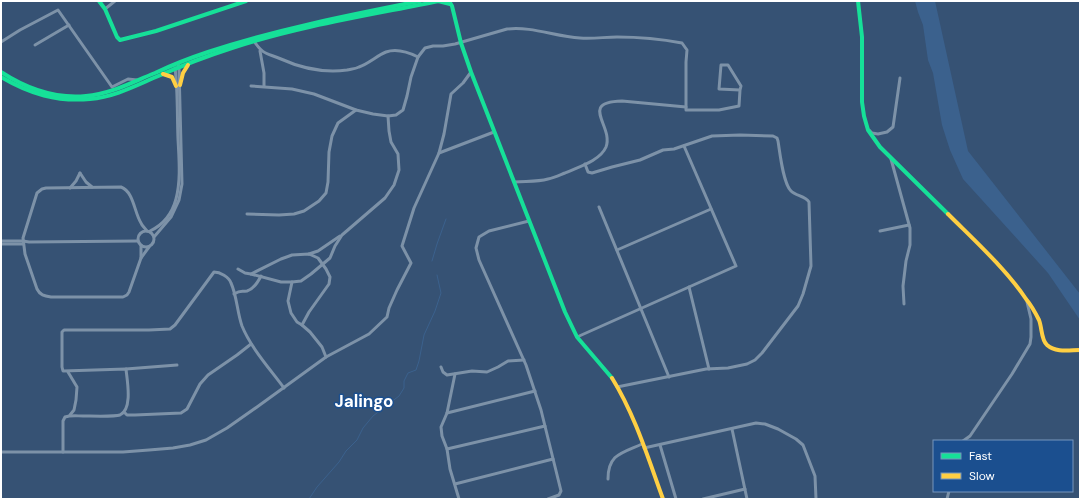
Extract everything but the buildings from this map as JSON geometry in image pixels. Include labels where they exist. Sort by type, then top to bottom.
[{"type":"main road","points":[[99,1],[105,9],[120,40],[156,31],[246,1]]},
{"type":"main road","points":[[1,72],[19,84],[36,91],[52,95],[70,97],[107,93],[216,49],[280,30],[420,1]]},
{"type":"main road","points":[[1,77],[26,91],[40,96],[54,99],[92,99],[109,96],[128,90],[163,74],[176,66],[189,64],[254,41],[439,1],[451,3],[461,42],[471,72],[565,312],[577,337],[617,387],[628,407],[663,499]]},
{"type":"main road","points":[[858,1],[861,30],[862,110],[867,129],[874,141],[1013,282],[1027,300],[1040,326],[1044,342],[1051,348],[1057,350],[1080,350]]},
{"type":"main road","points":[[178,86],[185,68],[189,64]]},
{"type":"main road","points":[[163,74],[172,77],[178,86]]},
{"type":"street","points":[[105,9],[115,1]]},
{"type":"street","points":[[1,42],[58,10],[112,87],[128,79],[139,80]]},
{"type":"street","points":[[35,45],[69,25]]},
{"type":"street","points":[[251,86],[292,89],[314,94],[356,110],[388,116],[396,115],[403,110],[411,77],[418,57],[425,48],[461,42],[515,28],[580,38],[645,38],[682,43],[687,50],[686,107]]},
{"type":"street","points":[[254,41],[260,51],[264,73],[264,86]]},
{"type":"street","points":[[260,51],[291,64],[321,71],[340,71],[358,68],[386,52],[398,50],[418,57]]},
{"type":"street","points":[[515,182],[550,179],[600,156],[606,148],[608,139],[599,113],[602,106],[606,103],[622,101],[686,107],[686,110],[719,110],[739,106],[741,86],[728,65],[721,65],[719,89],[740,90]]},
{"type":"street","points":[[154,237],[141,224],[129,194],[124,188],[46,188],[39,190],[37,193],[24,232],[23,242],[25,254],[37,290],[42,295],[51,297],[127,296],[141,258],[154,243],[154,237],[172,218],[178,205],[181,191],[182,177],[176,66]]},
{"type":"street","points":[[1,452],[123,452],[173,448],[206,440],[227,428],[326,357],[369,334],[387,318],[389,308],[411,263],[402,246],[414,208],[439,153],[451,94],[463,83],[471,72]]},
{"type":"street","points":[[867,129],[872,133],[878,134],[887,132],[893,127],[900,78]]},
{"type":"street","points":[[140,234],[144,231],[160,226],[169,215],[178,191],[178,86]]},
{"type":"street","points":[[247,214],[294,214],[304,211],[319,201],[326,193],[329,152],[332,136],[338,123],[356,110]]},
{"type":"street","points":[[251,274],[292,255],[309,254],[318,251],[342,235],[385,198],[394,185],[399,170],[398,154],[391,142],[388,116]]},
{"type":"street","points":[[439,153],[494,132]]},
{"type":"street","points":[[585,164],[588,172],[592,174],[640,160],[663,150],[674,149],[712,136],[773,136],[777,138],[778,141],[785,179],[788,187],[792,192],[810,202],[811,266],[803,294],[798,306],[755,360],[747,364],[728,368],[709,369],[617,387]]},
{"type":"street","points":[[577,337],[736,266],[684,146]]},
{"type":"street","points":[[891,157],[910,228],[910,245],[906,261],[903,286],[904,304]]},
{"type":"street","points":[[70,188],[80,173],[86,182],[94,187]]},
{"type":"street","points":[[599,207],[669,377]]},
{"type":"street","points":[[617,250],[711,209]]},
{"type":"street","points":[[529,221],[489,231],[479,237],[476,248],[479,260],[524,360],[535,391],[561,491],[559,495],[548,499]]},
{"type":"street","points":[[141,224],[140,234],[138,236],[141,258]]},
{"type":"street","points":[[880,231],[909,225]]},
{"type":"street","points":[[238,269],[245,273],[281,282],[301,281],[330,258],[342,235]]},
{"type":"street","points":[[1,242],[140,243],[144,247],[149,247]]},
{"type":"street","points":[[302,325],[309,312],[329,284],[330,277],[318,258],[309,254]]},
{"type":"street","points":[[63,452],[63,421],[65,417],[70,415],[74,410],[77,387],[68,372],[64,371],[62,368],[62,332],[64,330],[170,329],[175,325],[214,272],[225,276],[231,282],[242,325],[251,344],[284,388]]},
{"type":"street","points":[[234,294],[240,290],[246,291],[252,289],[261,276]]},
{"type":"street","points":[[292,282],[288,301],[291,313],[297,322],[310,332],[317,340],[326,357]]},
{"type":"street","points":[[689,287],[709,369]]},
{"type":"street","points":[[964,440],[970,436],[1012,374],[1030,344],[1031,319],[1027,300]]},
{"type":"street","points":[[124,412],[127,415],[135,416],[181,412],[187,409],[200,384],[208,375],[251,344]]},
{"type":"street","points":[[441,367],[443,372],[447,375],[472,371],[487,372],[508,361],[524,360]]},
{"type":"street","points":[[68,372],[90,369],[177,365]]},
{"type":"street","points":[[70,415],[118,416],[124,412],[127,406],[128,393],[126,368]]},
{"type":"street","points":[[455,374],[447,413],[441,427],[447,448],[450,469],[459,499]]},
{"type":"street","points":[[447,413],[535,391]]},
{"type":"street","points":[[608,479],[610,463],[614,457],[643,446],[660,445],[756,423],[765,424],[778,429],[796,439],[803,445],[815,476],[816,499]]},
{"type":"street","points":[[447,448],[545,426]]},
{"type":"street","points":[[732,429],[747,499]]},
{"type":"street","points":[[660,445],[676,499]]},
{"type":"street","points":[[455,484],[553,459]]},
{"type":"street","points":[[703,499],[745,489]]},
{"type":"water","points":[[915,1],[935,1],[968,151],[1080,294],[1080,320],[1048,273],[963,179],[950,150],[942,125],[933,73],[928,60],[923,25]]},
{"type":"waterway","points":[[432,261],[446,219]]},
{"type":"waterway","points":[[309,499],[346,451],[357,440],[363,428],[373,416],[399,396],[404,388],[404,381],[408,373],[416,370],[424,335],[441,293],[437,275]]},
{"type":"traffic: fast","points":[[99,1],[105,9],[117,37],[120,40],[156,31],[246,1]]},
{"type":"traffic: fast","points":[[1,72],[31,88],[42,92],[75,97],[95,95],[121,87],[188,59],[261,36],[314,23],[420,1]]},
{"type":"traffic: fast","points":[[438,1],[450,4]]},
{"type":"traffic: fast","points":[[1,77],[22,88],[44,96],[78,100],[99,98],[124,91],[175,69],[257,40],[283,33],[439,1]]},
{"type":"traffic: fast","points":[[449,1],[452,6],[461,43],[471,72],[565,312],[577,337],[612,378]]},
{"type":"traffic: fast","points":[[858,1],[862,37],[862,102],[868,130],[880,147],[948,214]]},
{"type":"traffic: slow","points":[[180,85],[183,73],[188,65]]},
{"type":"traffic: slow","points":[[163,74],[172,77],[176,86]]},
{"type":"traffic: slow","points":[[948,214],[989,255],[1018,288],[1039,320],[1045,343],[1051,348],[1059,350],[1080,350]]},
{"type":"traffic: slow","points":[[612,378],[628,407],[663,499]]},
{"type":"district","name":"Jalingo","points":[[364,401]]}]
